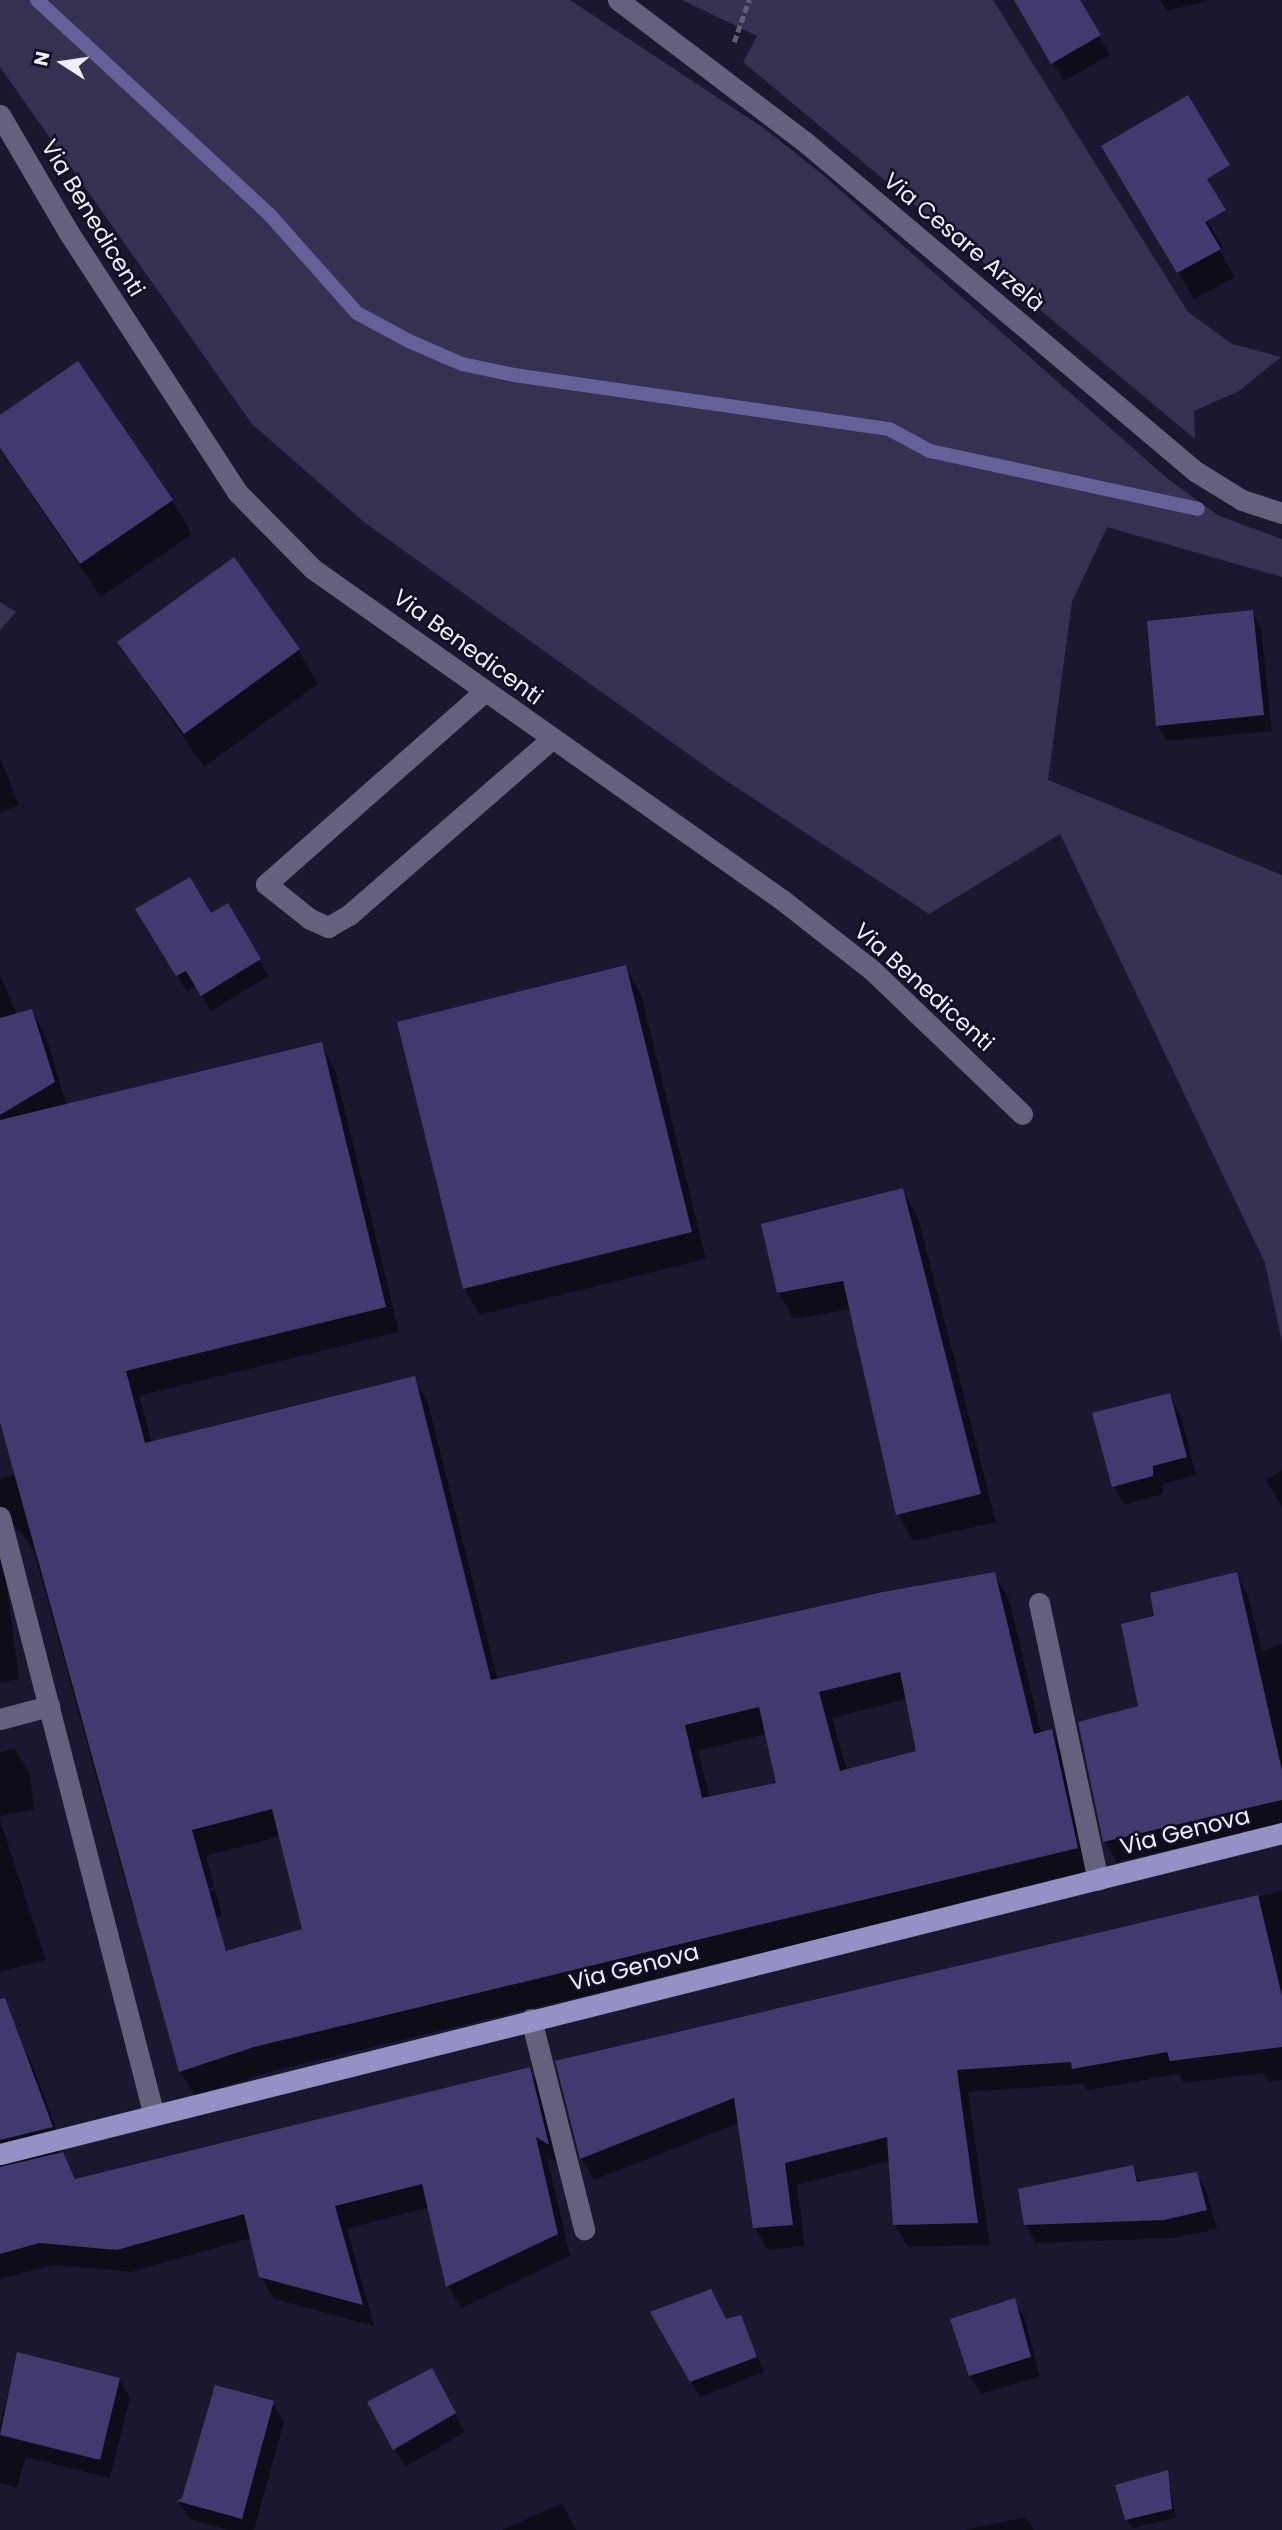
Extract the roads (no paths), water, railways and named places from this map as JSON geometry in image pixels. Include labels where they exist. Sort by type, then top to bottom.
[{"type":"main road","name":"Via Genova","points":[[0,2154],[153,2112],[1282,1833]]},
{"type":"street","name":"Via Cesare Arzelà","points":[[618,0],[722,75],[1195,471],[1242,500],[1282,513]]},
{"type":"street","name":"Via Benedicenti","points":[[0,115],[69,233],[237,492],[313,569],[550,740],[781,900],[872,970],[1023,1114]]},
{"type":"street","points":[[485,691],[266,884],[310,919],[328,927],[349,915],[550,740]]},
{"type":"street","points":[[0,1517],[153,2112]]},
{"type":"street","points":[[1039,1604],[1098,1880]]},
{"type":"street","points":[[0,1719],[49,1706]]},
{"type":"street","points":[[531,2019],[584,2229]]},
{"type":"waterway","points":[[37,0],[269,214],[357,313],[409,341],[462,364],[514,375],[889,429],[930,451],[1198,509]]}]
